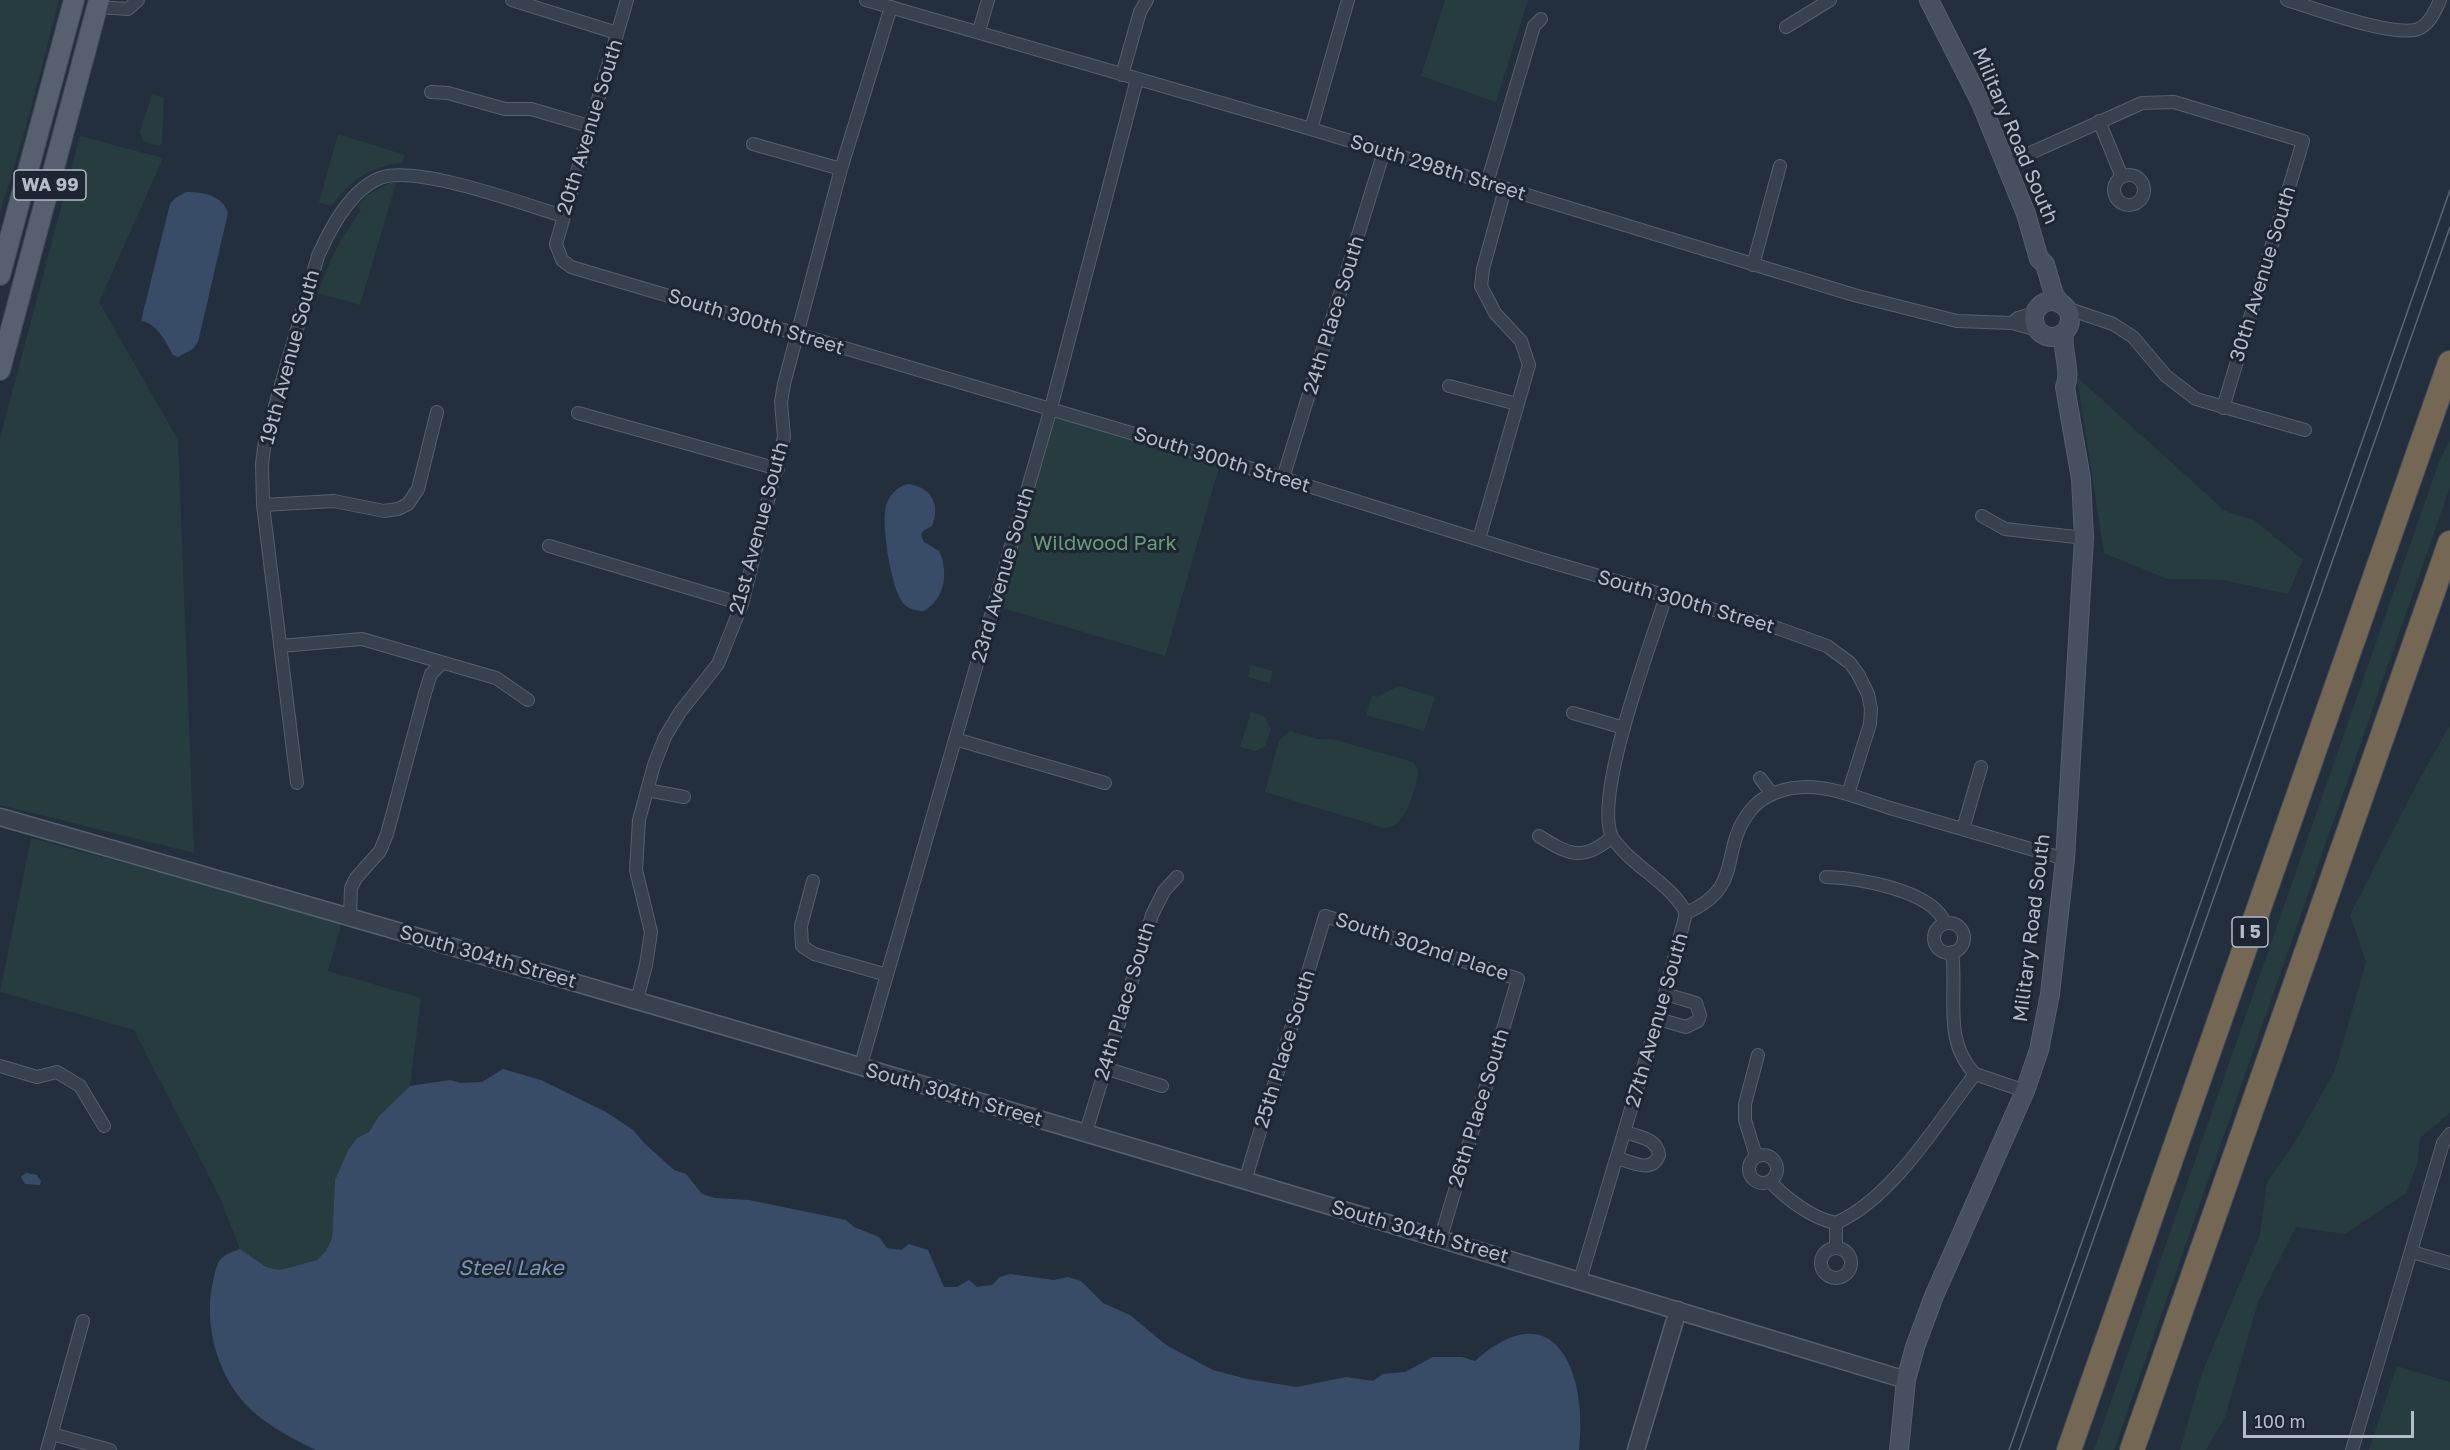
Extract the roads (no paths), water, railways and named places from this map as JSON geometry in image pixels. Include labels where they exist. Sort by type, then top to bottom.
[{"type":"highway","name":"I 5","points":[[2069,1450],[2450,363]]},
{"type":"highway","points":[[2132,1450],[2450,543]]},
{"type":"main road","name":"WA 99","points":[[0,275],[74,0]]},
{"type":"main road","name":"Military Road South","points":[[1929,0],[1981,103],[2026,214],[2039,259],[2045,264],[2054,295],[2064,306]]},
{"type":"main road","name":"WA 99","points":[[0,370],[95,2]]},
{"type":"main road","name":"Military Road South","points":[[1899,1450],[1906,1380],[1923,1323],[2025,1091],[2039,1050],[2050,994],[2065,859],[2084,538],[2080,479],[2065,387],[2059,380],[2050,345],[2039,321],[2042,290],[2036,267],[2039,259]]},
{"type":"main road","points":[[2048,302],[2064,306],[2070,316],[2066,330],[2054,337],[2039,321],[2048,302]]},
{"type":"main road","name":"Military Road South","points":[[2065,387],[2069,379],[2063,355],[2066,330]]},
{"type":"street","points":[[95,2],[128,9],[138,0]]},
{"type":"street","points":[[512,0],[617,33]]},
{"type":"street","name":"20th Avenue South","points":[[558,254],[556,244],[563,216],[627,0]]},
{"type":"street","name":"South 298th Street","points":[[866,0],[1311,129],[1753,265],[1934,317],[1972,323],[2012,323],[2018,318],[2039,321]]},
{"type":"street","points":[[979,31],[988,0]]},
{"type":"street","points":[[1122,75],[1140,12],[1147,0]]},
{"type":"street","points":[[1311,129],[1348,0]]},
{"type":"street","points":[[1786,27],[1830,0]]},
{"type":"street","points":[[2287,0],[2402,31],[2415,30],[2425,25],[2440,0]]},
{"type":"street","name":"21st Avenue South","points":[[637,1000],[651,932],[637,882],[635,857],[638,827],[647,790],[665,737],[680,712],[718,664],[742,604],[778,469],[784,437],[781,402],[797,336],[841,169],[891,7]]},
{"type":"street","points":[[1487,183],[1534,26],[1541,19]]},
{"type":"street","name":"23rd Avenue South","points":[[860,1068],[1051,408],[1137,79]]},
{"type":"street","points":[[431,92],[448,93],[505,109],[531,109],[589,126]]},
{"type":"street","name":"30th Avenue South","points":[[2099,121],[2142,103],[2174,102],[2303,141],[2223,408]]},
{"type":"street","points":[[2006,164],[2099,121],[2122,177]]},
{"type":"street","points":[[753,144],[841,169]]},
{"type":"street","name":"24th Place South","points":[[1283,478],[1384,152]]},
{"type":"street","points":[[1753,265],[1780,166]]},
{"type":"street","name":"19th Avenue South","points":[[297,783],[263,505],[262,464],[265,441],[318,256],[329,231],[365,187],[388,176],[422,175],[563,216]]},
{"type":"street","points":[[1479,539],[1529,365],[1521,341],[1495,313],[1481,286],[1482,269],[1505,189]]},
{"type":"street","name":"South 300th Street","points":[[558,254],[571,267],[797,336],[1051,408],[1283,478],[1780,629],[1827,646],[1850,663],[1868,694],[1870,724],[1848,794]]},
{"type":"street","points":[[2064,306],[2113,324],[2133,337],[2166,376],[2186,393],[2223,408],[2305,430]]},
{"type":"street","points":[[2066,330],[2090,317]]},
{"type":"street","points":[[1449,386],[1517,404]]},
{"type":"street","points":[[263,505],[334,501],[384,511],[398,509],[408,504],[418,489],[437,412]]},
{"type":"street","points":[[578,413],[778,469]]},
{"type":"street","points":[[1982,516],[1995,525],[2012,530],[2084,538]]},
{"type":"street","points":[[549,546],[742,604]]},
{"type":"street","points":[[1666,596],[1624,728],[1607,804],[1607,818],[1612,837],[1634,862],[1678,902],[1686,914]]},
{"type":"street","points":[[280,646],[362,639],[441,664],[458,666],[496,678],[528,700]]},
{"type":"street","points":[[350,916],[351,888],[356,878],[380,851],[387,834],[431,674],[441,664]]},
{"type":"street","points":[[1574,713],[1624,728]]},
{"type":"street","points":[[955,740],[1105,783]]},
{"type":"street","points":[[1963,829],[1981,767]]},
{"type":"street","points":[[1760,778],[1772,794]]},
{"type":"street","name":"27th Avenue South","points":[[1580,1280],[1658,1019],[1686,914],[1714,898],[1723,884],[1743,819],[1756,803],[1772,794],[1808,787],[1848,794],[2065,859]]},
{"type":"street","points":[[647,790],[684,797]]},
{"type":"street","name":"South 304th Street","points":[[0,818],[350,916],[860,1068],[1086,1132],[1245,1181],[1441,1237],[1906,1380]]},
{"type":"street","points":[[1539,836],[1563,850],[1585,854],[1592,852],[1612,837]]},
{"type":"street","name":"24th Place South","points":[[1086,1132],[1152,915],[1164,891],[1177,877]]},
{"type":"street","points":[[1826,877],[1855,879],[1911,895],[1932,906],[1945,923]]},
{"type":"street","points":[[813,881],[801,926],[802,946],[814,954],[887,975]]},
{"type":"street","name":"South 302nd Place","points":[[1325,916],[1518,979]]},
{"type":"street","name":"25th Place South","points":[[1245,1181],[1325,916]]},
{"type":"street","points":[[1945,923],[1956,924],[1964,937],[1960,947],[1952,952],[1943,952],[1934,941],[1937,928],[1945,923]]},
{"type":"street","points":[[1952,952],[1954,1033],[1963,1059],[1975,1074],[2025,1091]]},
{"type":"street","name":"26th Place South","points":[[1441,1237],[1518,979]]},
{"type":"street","points":[[1658,1019],[1686,1027],[1693,1026],[1700,1015],[1696,1003],[1665,994]]},
{"type":"street","points":[[1756,1156],[1745,1120],[1745,1104],[1758,1055]]},
{"type":"street","points":[[0,1066],[37,1077],[57,1072],[81,1086],[104,1126]]},
{"type":"street","points":[[1105,1068],[1162,1086]]},
{"type":"street","points":[[1836,1223],[1858,1210],[1894,1177],[1975,1074]]},
{"type":"street","points":[[1617,1158],[1646,1166],[1655,1163],[1659,1155],[1657,1146],[1651,1140],[1625,1132]]},
{"type":"street","points":[[2352,1450],[2443,1143],[2450,1134]]},
{"type":"street","points":[[1770,1181],[1776,1174],[1775,1161],[1768,1155],[1756,1156],[1749,1164],[1750,1174],[1756,1181],[1770,1181],[1782,1193],[1819,1217],[1836,1223]]},
{"type":"street","points":[[1836,1223],[1836,1248]]},
{"type":"street","points":[[2412,1252],[2450,1263]]},
{"type":"street","points":[[1636,1450],[1678,1310]]},
{"type":"street","points":[[47,1450],[83,1321]]},
{"type":"street","points":[[52,1434],[110,1450]]},
{"type":"water","points":[[186,192],[217,198],[228,213],[198,342],[193,349],[178,357],[173,355],[164,339],[152,325],[141,321],[170,204]]},
{"type":"water","points":[[908,484],[923,489],[932,498],[935,511],[932,526],[923,531],[921,535],[924,542],[939,551],[944,568],[941,592],[937,600],[924,611],[907,607],[899,596],[891,571],[886,541],[887,502],[897,489]]},
{"type":"water","name":"Steel Lake","points":[[503,1069],[541,1080],[606,1112],[633,1130],[674,1170],[686,1174],[702,1194],[715,1198],[749,1200],[846,1220],[854,1227],[879,1237],[887,1248],[901,1250],[909,1244],[928,1250],[944,1287],[957,1287],[969,1280],[977,1287],[992,1285],[1000,1277],[1010,1274],[1054,1280],[1068,1277],[1081,1281],[1103,1303],[1130,1315],[1166,1345],[1213,1370],[1247,1379],[1297,1387],[1346,1377],[1373,1381],[1383,1374],[1405,1372],[1433,1357],[1462,1357],[1475,1361],[1503,1341],[1527,1334],[1546,1338],[1561,1351],[1572,1371],[1578,1395],[1579,1450],[316,1450],[296,1440],[257,1415],[241,1399],[224,1373],[214,1343],[210,1312],[213,1281],[219,1262],[227,1254],[240,1249],[266,1267],[280,1270],[317,1260],[326,1251],[332,1238],[335,1180],[348,1150],[357,1138],[369,1132],[379,1116],[410,1086],[450,1080],[461,1083],[482,1082]]},
{"type":"water","points":[[26,1173],[37,1175],[41,1181],[40,1185],[25,1184],[21,1177]]},
{"type":"tram line","points":[[2009,1450],[2450,190]]},
{"type":"tram line","points":[[2019,1450],[2450,227]]},
{"type":"park label","name":"Wildwood Park","points":[[1105,544]]}]
